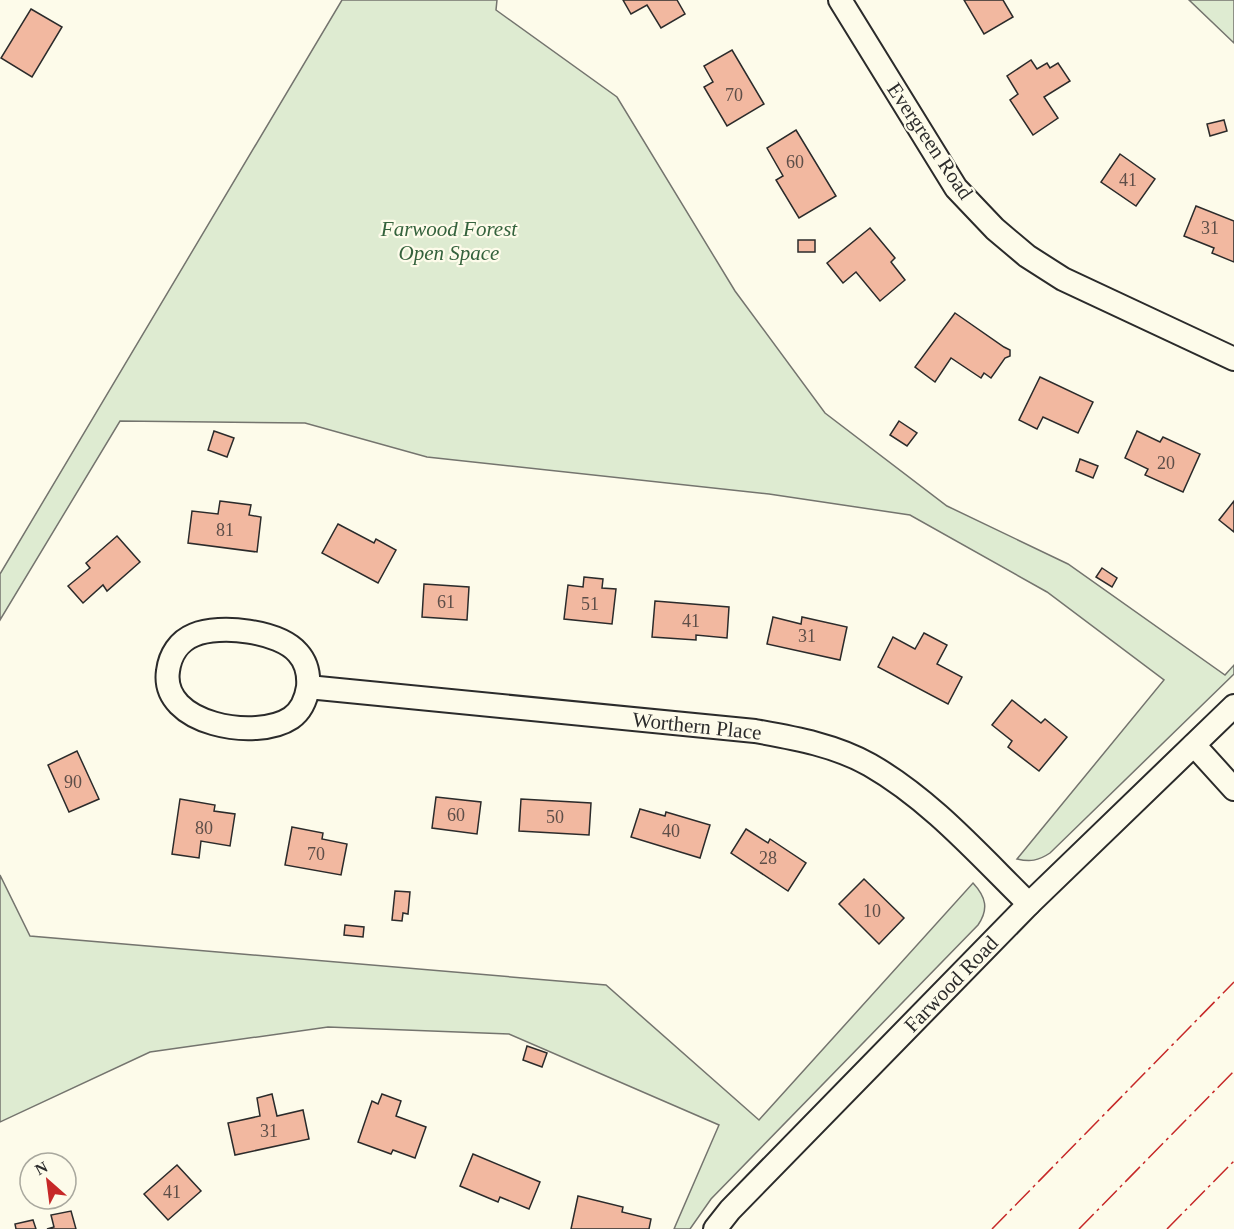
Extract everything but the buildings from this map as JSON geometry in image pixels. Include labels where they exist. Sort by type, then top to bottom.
[{"type":"street","name":"Evergreen Road","points":[[840,0],[956,188],[995,229],[1027,256],[1063,279],[1234,359]]},
{"type":"street","points":[[212,631],[244,631],[275,639],[292,648],[304,662],[309,678],[308,687],[307,696],[298,711],[284,722],[264,727],[232,726],[201,719],[184,710],[172,696],[168,670],[173,654],[185,640],[212,631]]},
{"type":"street","name":"Worthern Place","points":[[308,687],[755,731],[825,746],[868,764],[900,784],[937,813],[1029,904]]},
{"type":"street","name":"Farwood Road","points":[[715,1229],[730,1210],[1029,904],[1234,706]]},
{"type":"street","points":[[1194,745],[1234,789]]},
{"type":"green space","name":"Farwood Forest Open Space","points":[[342,0],[497,0],[496,10],[617,97],[735,291],[825,413],[947,506],[1068,564],[1225,675],[1234,665],[1234,674],[1050,853],[1034,860],[1017,859],[1164,680],[1047,592],[910,515],[769,494],[427,457],[305,423],[120,421],[0,620],[0,574]]},
{"type":"green space","points":[[1189,0],[1234,0],[1234,43]]},
{"type":"green space","points":[[0,875],[30,936],[606,985],[759,1120],[973,883],[981,893],[985,908],[978,925],[711,1199],[690,1229],[674,1229],[719,1125],[509,1034],[328,1027],[150,1052],[0,1122]]},
{"type":"power","points":[[992,1229],[1234,982]]},
{"type":"power","points":[[1079,1229],[1234,1071]]},
{"type":"power","points":[[1167,1229],[1234,1161]]}]
